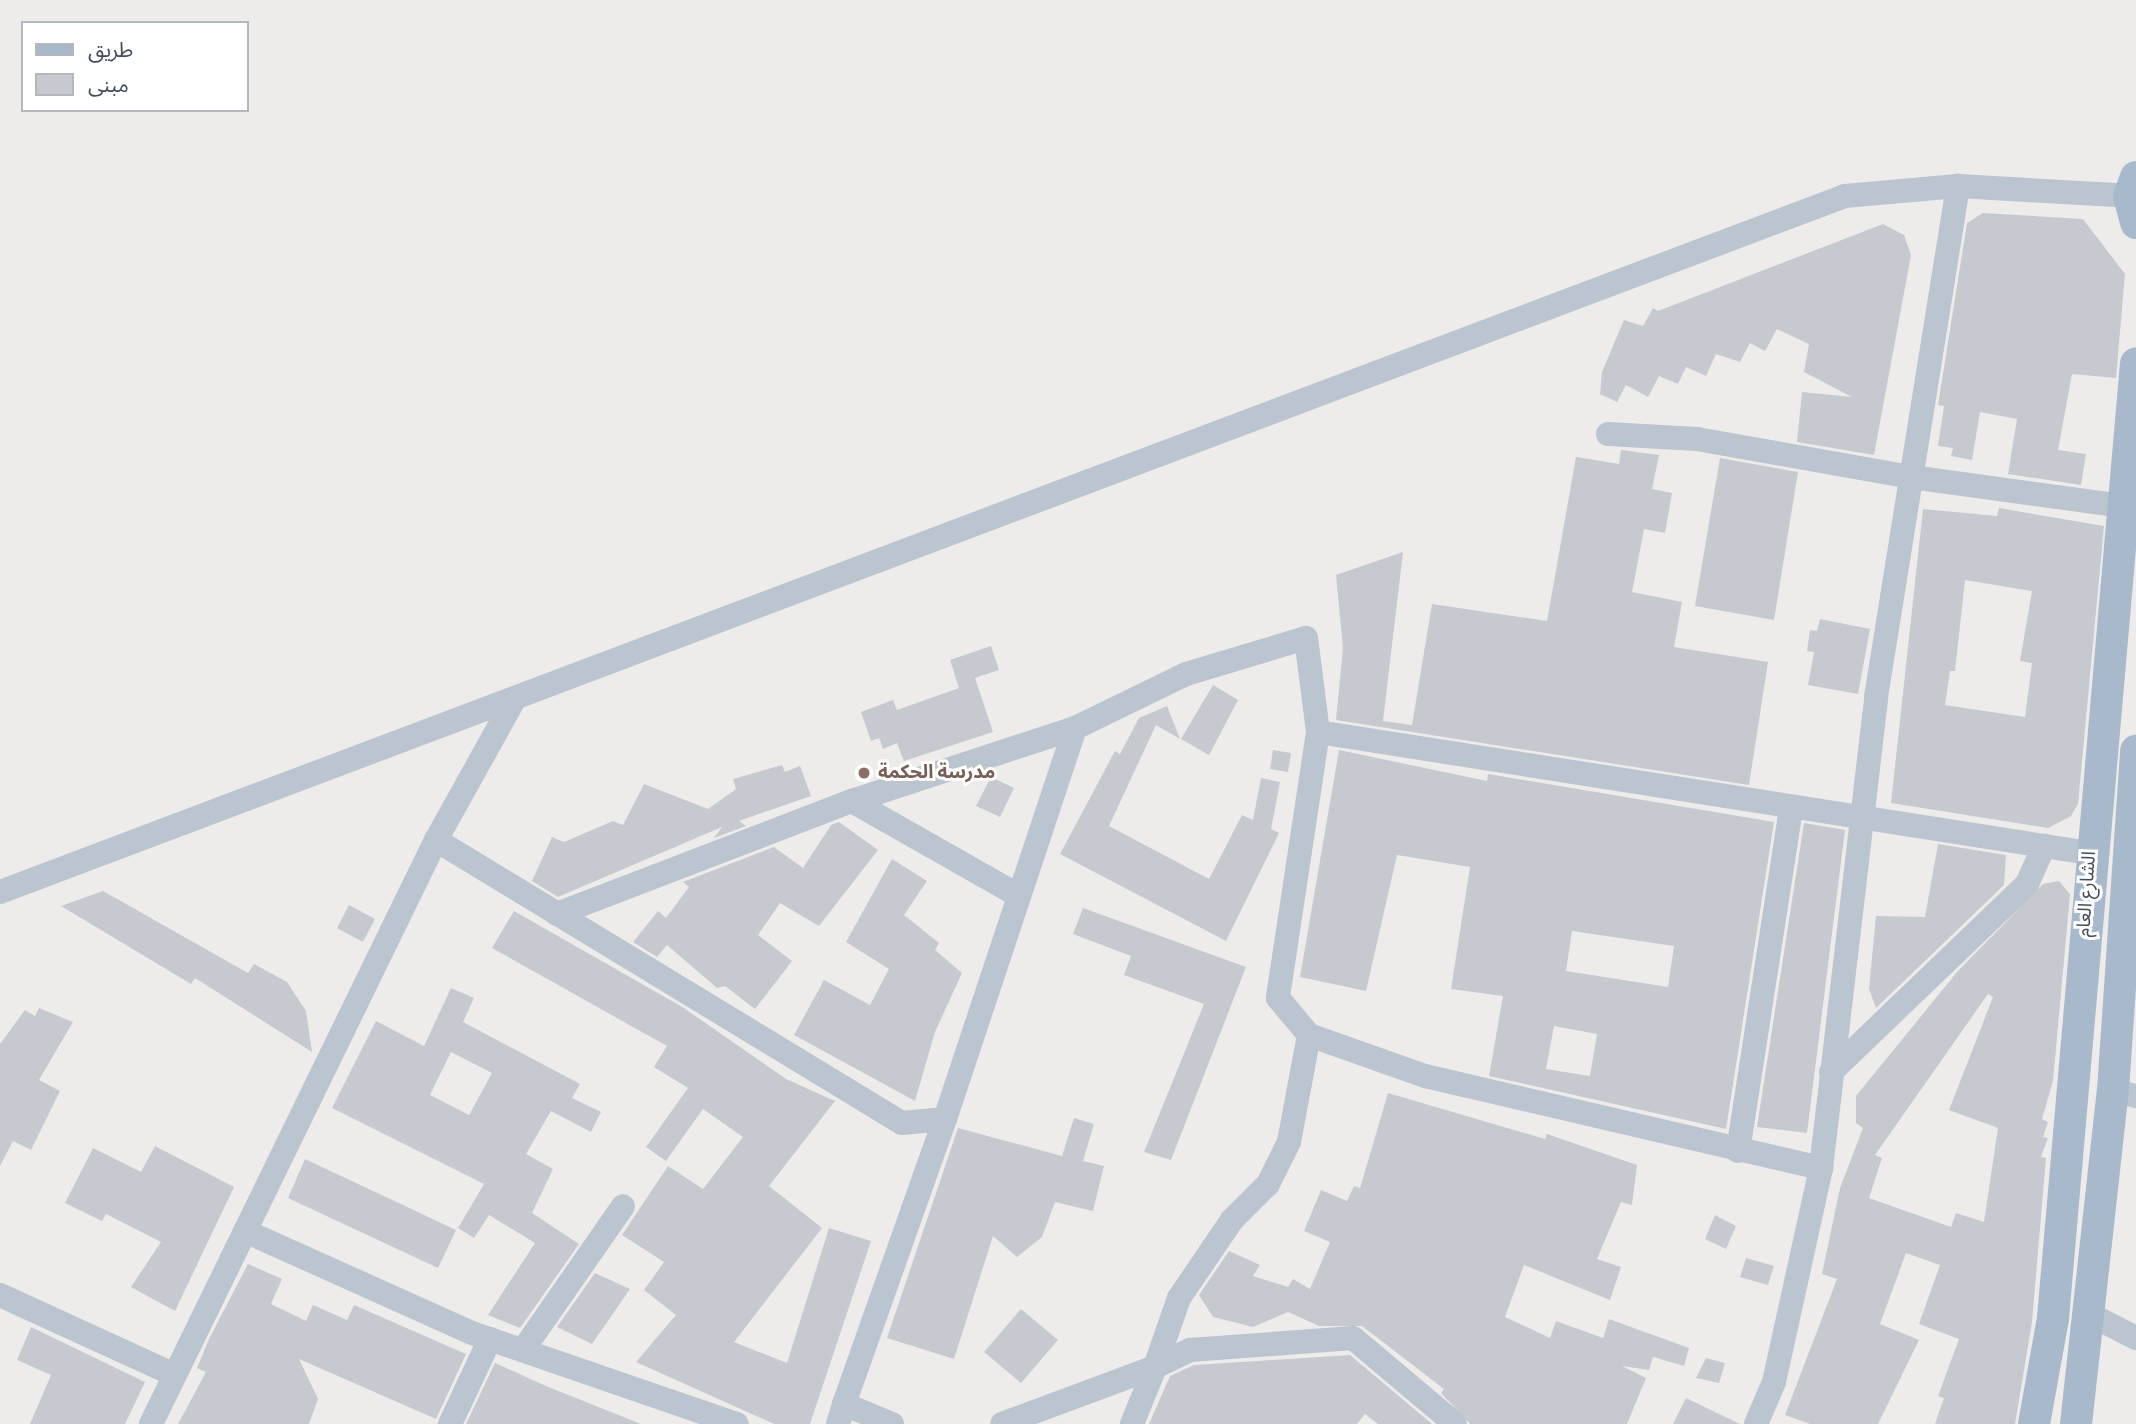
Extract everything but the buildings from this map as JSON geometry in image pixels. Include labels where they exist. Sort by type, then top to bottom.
[{"type":"main road","name":"الشارع العام","points":[[2034,1424],[2057,1278],[2089,853],[2126,520],[2136,364]]},
{"type":"main road","name":"الشارع العام","points":[[2076,1424],[2124,1093],[2136,751]]},
{"type":"street","points":[[1756,1424],[1774,1382],[1821,1168],[1875,698],[1958,186]]},
{"type":"street","points":[[0,892],[1845,196],[1958,186],[2134,199]]},
{"type":"street","points":[[1608,433],[1697,439],[2126,520]]},
{"type":"street","points":[[557,914],[852,801],[1075,728],[1186,674],[1306,638],[1318,732],[1278,998],[1309,1035],[1425,1076],[1738,1151],[1821,1168]]},
{"type":"street","points":[[151,1424],[436,841],[515,698]]},
{"type":"street","points":[[892,1424],[841,1414],[945,1119],[1075,728]]},
{"type":"street","points":[[1318,732],[1791,809],[2089,853]]},
{"type":"street","points":[[852,801],[1019,896]]},
{"type":"street","points":[[1738,1151],[1791,809]]},
{"type":"street","points":[[436,841],[902,1123],[945,1119]]},
{"type":"street","points":[[1831,1072],[2027,884],[2043,846]]},
{"type":"street","points":[[1132,1424],[1179,1298],[1232,1220],[1268,1184],[1289,1142],[1309,1035]]},
{"type":"street","points":[[523,1350],[623,1206]]},
{"type":"street","points":[[245,1231],[489,1339],[734,1423]]},
{"type":"street","points":[[0,1295],[174,1375]]},
{"type":"street","points":[[2091,1315],[2136,1338]]},
{"type":"street","points":[[1002,1424],[1155,1367],[1190,1350],[1353,1338],[1455,1424]]},
{"type":"street","points":[[450,1424],[489,1339]]},
{"type":"place","name":"مدرسة الحكمة","points":[[864,773]]}]
